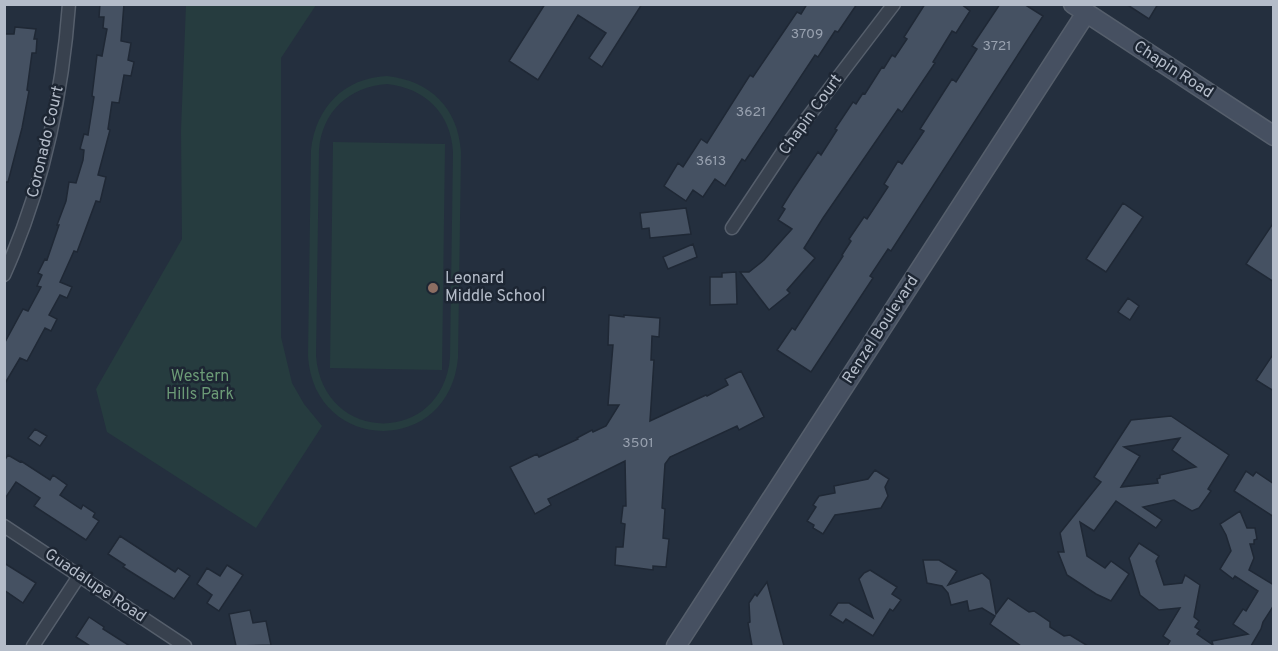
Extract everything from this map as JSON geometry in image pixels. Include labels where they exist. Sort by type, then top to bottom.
[{"type":"street","name":"Coronado Court","points":[[4,275],[24,231],[46,157],[65,56],[69,4]]},
{"type":"street","name":"Chapin Court","points":[[732,228],[792,138],[894,4]]},
{"type":"street","name":"Chapin Road","points":[[1083,7],[1274,136]]},
{"type":"street","name":"Renzel Boulevard","points":[[676,646],[1083,7]]},
{"type":"street","name":"Guadalupe Road","points":[[4,526],[184,646]]},
{"type":"street","points":[[33,646],[79,576]]},
{"type":"green space","name":"Western Hills Park","points":[[186,5],[316,5],[281,58],[281,337],[292,383],[304,404],[322,426],[256,528],[107,432],[96,389],[182,239],[181,130]]},
{"type":"green space","points":[[387,76],[403,79],[417,84],[439,99],[454,122],[461,152],[458,358],[449,390],[432,413],[408,427],[382,431],[356,426],[333,412],[316,388],[308,356],[311,150],[314,135],[326,108],[335,98],[345,89],[372,78]],"holes":[[[387,84],[401,86],[424,97],[434,105],[447,125],[451,138],[453,152],[450,358],[442,387],[427,407],[406,420],[383,423],[359,419],[339,406],[323,385],[316,356],[319,150],[321,136],[332,113],[350,96],[373,86]]]},
{"type":"green space","points":[[333,142],[445,144],[442,370],[330,368]]},
{"type":"building","points":[[100,4],[124,4],[121,41],[131,43],[128,60],[134,62],[131,76],[124,75],[119,103],[112,102],[108,129],[110,130],[98,175],[106,177],[100,202],[96,201],[77,252],[74,251],[60,282],[72,287],[67,298],[60,295],[49,315],[57,319],[51,331],[45,328],[27,361],[20,358],[4,385],[4,344],[23,309],[28,311],[41,287],[37,286],[42,275],[38,273],[45,259],[47,260],[59,225],[57,225],[66,201],[69,182],[76,183],[83,160],[84,150],[80,149],[84,134],[88,135],[97,55],[102,56],[107,29],[103,28],[104,17],[99,17]]},
{"type":"building","points":[[545,4],[642,4],[602,67],[589,58],[606,33],[578,15],[538,80],[509,61]]},
{"type":"building","points":[[807,4],[857,4],[818,57],[815,55],[745,161],[742,159],[725,186],[715,179],[703,197],[693,190],[686,201],[664,186],[678,163],[683,167],[701,139],[707,143],[750,75],[753,77],[797,12],[801,14]]},
{"type":"building","points":[[925,4],[961,4],[970,11],[956,33],[952,31],[933,62],[935,63],[902,112],[898,109],[804,248],[815,258],[787,290],[790,293],[769,310],[740,272],[749,272],[764,260],[792,229],[778,220],[785,209],[782,207],[818,152],[821,155],[853,102],[856,104],[863,93],[865,94],[892,55],[895,57],[907,39],[904,37]]},
{"type":"building","points":[[1000,4],[1024,4],[1043,16],[891,251],[888,249],[870,276],[873,278],[811,372],[777,350],[792,328],[795,330],[843,256],[851,241],[849,239],[864,217],[867,219],[888,187],[884,184],[898,161],[902,164],[924,131],[920,129],[952,79],[956,82],[977,49],[972,46]]},
{"type":"building","points":[[1126,4],[1158,4],[1149,19]]},
{"type":"building","points":[[15,27],[36,29],[34,39],[37,39],[36,53],[32,53],[27,90],[29,91],[22,128],[8,182],[4,182],[4,34],[14,34]]},
{"type":"building","points":[[1123,203],[1143,217],[1106,272],[1086,259]]},
{"type":"building","points":[[686,208],[691,234],[650,238],[649,228],[642,229],[640,213]]},
{"type":"building","points":[[1274,222],[1274,282],[1246,264]]},
{"type":"building","points":[[693,244],[697,257],[668,269],[663,257]]},
{"type":"building","points":[[736,272],[737,304],[710,305],[710,277],[722,277],[722,273]]},
{"type":"building","points":[[1128,298],[1139,306],[1130,320],[1118,312]]},
{"type":"building","points":[[609,315],[660,318],[659,337],[652,336],[651,360],[654,360],[650,421],[728,385],[725,379],[741,371],[764,417],[739,430],[737,426],[670,457],[665,464],[662,508],[665,509],[663,538],[669,539],[666,567],[653,566],[653,570],[615,565],[616,547],[623,547],[625,524],[621,523],[623,506],[626,506],[625,461],[548,499],[551,505],[535,514],[510,467],[537,454],[539,457],[592,430],[593,432],[606,426],[619,405],[608,405],[613,345],[608,345]]},
{"type":"building","points":[[1274,353],[1274,391],[1256,380]]},
{"type":"building","points":[[1171,416],[1229,455],[1208,489],[1211,491],[1199,508],[1192,511],[1174,500],[1143,507],[1162,520],[1156,528],[1116,501],[1094,531],[1080,522],[1087,556],[1105,568],[1111,561],[1129,574],[1111,601],[1067,575],[1058,552],[1064,552],[1060,533],[1101,482],[1094,477],[1131,420]],"holes":[[[1180,438],[1172,450],[1196,467],[1160,475],[1157,479],[1158,483],[1121,487],[1140,456],[1124,447]]]},
{"type":"building","points":[[35,429],[47,436],[40,446],[28,438]]},
{"type":"building","points":[[8,455],[50,480],[53,475],[67,485],[60,495],[81,509],[83,505],[95,513],[93,517],[99,521],[86,540],[34,506],[40,498],[16,482],[4,500],[4,461]]},
{"type":"building","points":[[875,470],[889,479],[885,487],[888,496],[881,508],[835,515],[823,534],[807,521],[816,507],[813,505],[819,496],[835,493],[834,486],[868,479]]},
{"type":"building","points":[[1246,471],[1253,476],[1256,472],[1274,484],[1274,517],[1234,491]]},
{"type":"building","points":[[1240,511],[1247,528],[1255,528],[1257,539],[1254,540],[1254,544],[1250,544],[1254,558],[1249,570],[1274,585],[1274,605],[1251,646],[1167,646],[1170,641],[1163,636],[1180,608],[1159,610],[1140,595],[1129,558],[1139,543],[1159,556],[1156,561],[1164,585],[1182,583],[1185,575],[1200,585],[1194,617],[1199,621],[1195,627],[1200,630],[1197,634],[1213,645],[1212,641],[1248,634],[1233,624],[1243,609],[1246,611],[1258,591],[1235,576],[1233,579],[1220,569],[1231,551],[1220,524]]},
{"type":"building","points":[[120,536],[175,572],[178,568],[190,576],[174,599],[123,567],[125,565],[108,554]]},
{"type":"building","points":[[923,560],[939,560],[957,571],[948,585],[982,573],[990,580],[996,614],[1008,598],[1029,612],[1034,611],[1050,622],[1050,627],[1064,636],[1070,635],[1088,646],[1021,646],[990,624],[995,616],[982,608],[969,611],[967,601],[951,605],[948,593],[942,586],[927,583]]},
{"type":"building","points":[[4,563],[36,583],[23,603],[4,590]]},
{"type":"building","points":[[227,565],[243,575],[219,611],[207,603],[212,595],[197,584],[207,568],[220,576]]},
{"type":"building","points":[[870,570],[897,587],[892,594],[901,600],[893,611],[890,609],[873,636],[846,619],[843,623],[830,615],[838,603],[849,603],[873,618],[859,579]]},
{"type":"building","points":[[767,582],[784,646],[752,646],[748,623],[750,622],[749,603]]},
{"type":"building","points":[[250,610],[253,623],[266,621],[271,645],[236,646],[229,614]]},
{"type":"building","points":[[89,617],[130,646],[90,646],[76,637]]},
{"type":"place","name":"Leonard Middle School","points":[[433,288]]}]
